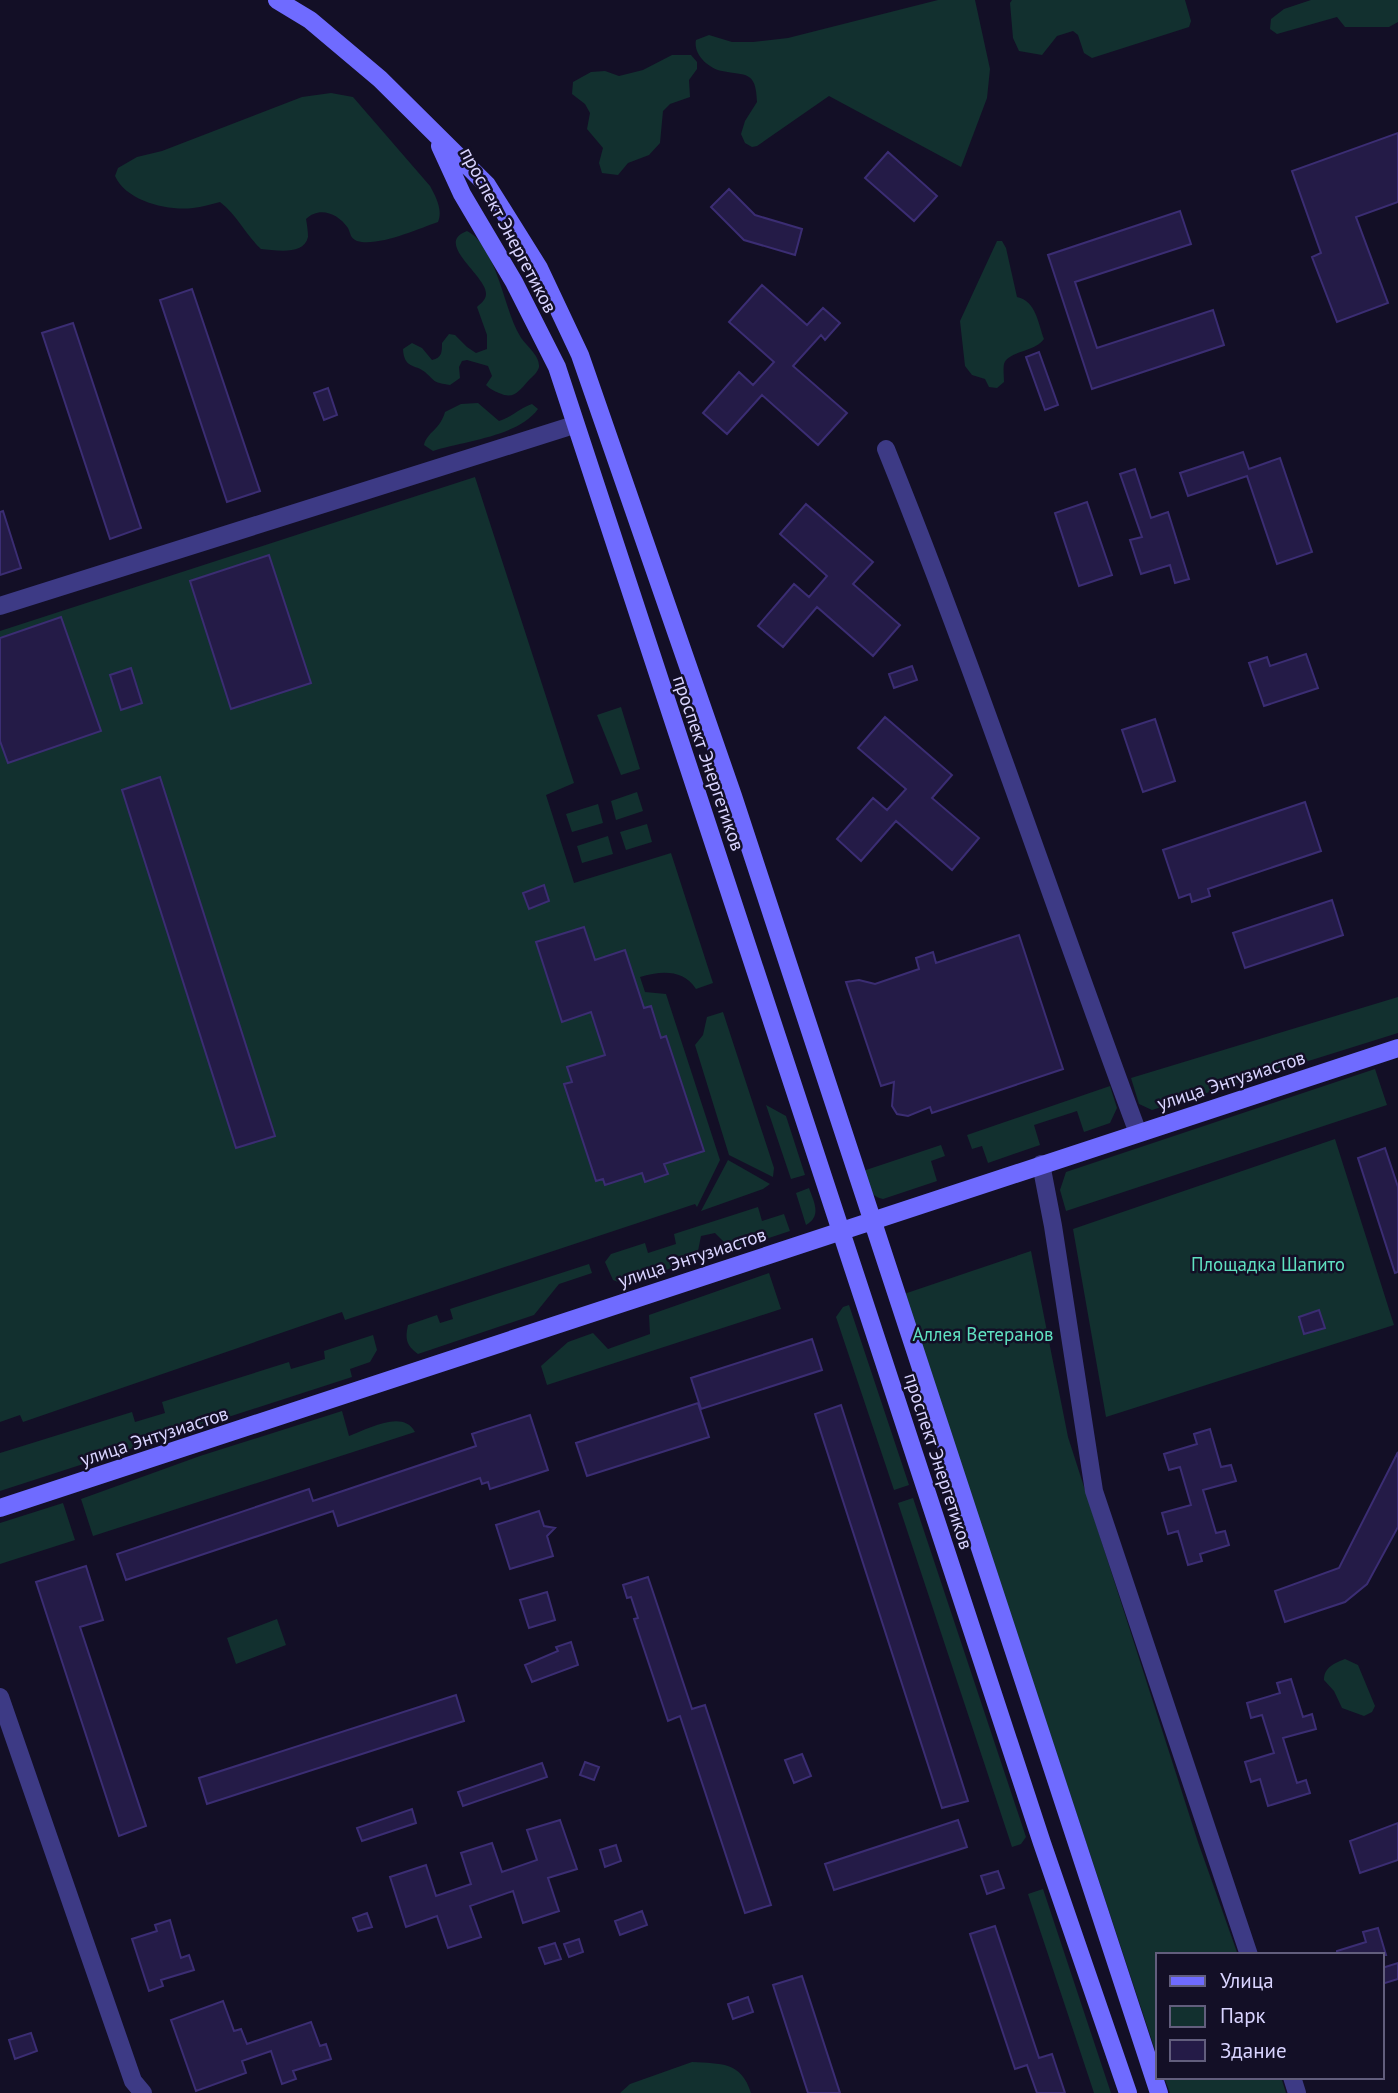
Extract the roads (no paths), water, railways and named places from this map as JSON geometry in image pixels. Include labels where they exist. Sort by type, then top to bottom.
[{"type":"main road","points":[[277,0],[310,20],[380,79],[436,136]]},
{"type":"main road","name":"проспект Энергетиков","points":[[436,136],[487,185],[540,268],[580,355],[733,796],[1159,2093]]},
{"type":"main road","name":"проспект Энергетиков","points":[[436,136],[462,194],[514,282],[557,367],[629,593],[703,809],[1038,1830],[1128,2093]]},
{"type":"main road","points":[[557,367],[580,355]]},
{"type":"main road","points":[[629,593],[659,582]]},
{"type":"main road","points":[[661,686],[691,677]]},
{"type":"main road","points":[[703,809],[733,796]]},
{"type":"main road","name":"улица Энтузиастов","points":[[0,1508],[1398,1048]]},
{"type":"street","points":[[0,606],[574,425]]},
{"type":"street","points":[[886,449],[960,638],[1034,851],[1138,1133]]},
{"type":"street","points":[[1041,1164],[1094,1491],[1248,1953]]},
{"type":"street","points":[[0,1697],[132,2081],[143,2093]]},
{"type":"park label","name":"Площадка Шапито","points":[[1268,1264]]},
{"type":"park label","name":"Аллея Ветеранов","points":[[983,1334]]}]
